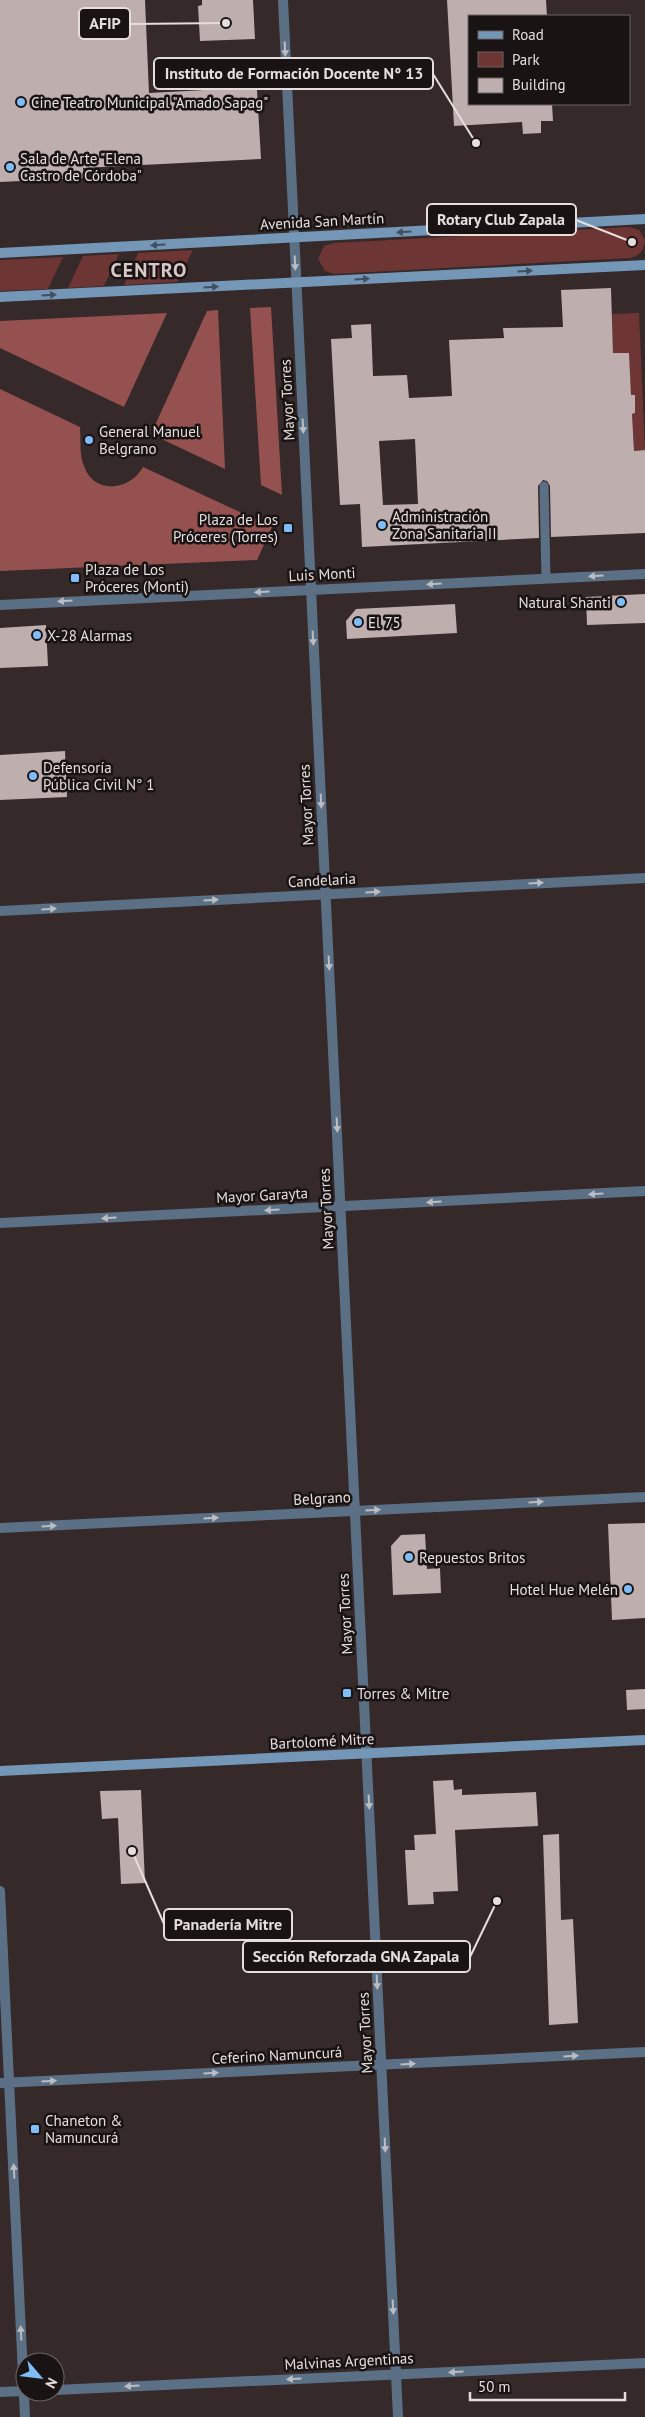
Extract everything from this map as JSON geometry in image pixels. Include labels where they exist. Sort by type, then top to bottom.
[{"type":"main road","name":"Avenida San Martín","points":[[0,253],[645,219]]},
{"type":"main road","points":[[0,297],[645,265]]},
{"type":"main road","name":"Bartolomé Mitre","points":[[0,1771],[645,1740]]},
{"type":"street","name":"Mayor Torres","points":[[283,0],[398,2417]]},
{"type":"street","name":"Luis Monti","points":[[0,605],[645,574]]},
{"type":"street","name":"Candelaria","points":[[0,911],[645,878]]},
{"type":"street","name":"Mayor Garayta","points":[[0,1223],[645,1191]]},
{"type":"street","name":"Belgrano","points":[[0,1528],[645,1497]]},
{"type":"street","points":[[0,1892],[5,2083],[22,2352]]},
{"type":"street","name":"Ceferino Namuncurá","points":[[5,2083],[645,2052]]},
{"type":"street","name":"Malvinas Argentinas","points":[[65,2390],[645,2364]]},
{"type":"street","points":[[0,2392],[15,2391]]},
{"type":"street","points":[[25,2402],[25,2417]]},
{"type":"lane","points":[[544,486],[546,578]]},
{"type":"green space","points":[[629,227],[639,230],[645,240],[641,252],[630,258],[334,274],[325,271],[318,259],[324,246],[334,243]]},
{"type":"green space","points":[[193,250],[177,282],[124,285],[138,253]]},
{"type":"green space","points":[[119,254],[104,286],[68,288],[83,256]]},
{"type":"green space","points":[[63,257],[48,289],[0,291],[0,260]]},
{"type":"green space","points":[[639,313],[645,450],[634,451],[632,414],[635,413],[635,395],[631,395],[629,353],[613,353],[612,314]]},
{"type":"shaded area","points":[[271,307],[282,495],[261,485],[250,308]]},
{"type":"shaded area","points":[[218,310],[225,469],[151,434],[207,311]]},
{"type":"shaded area","points":[[167,313],[124,407],[0,348],[0,321]]},
{"type":"shaded area","points":[[0,389],[80,427],[82,462],[89,475],[96,482],[112,486],[121,485],[130,481],[143,467],[272,527],[257,560],[0,571]]},
{"type":"building","points":[[0,0],[145,0],[149,93],[205,90],[204,76],[256,73],[261,159],[83,168],[84,178],[0,182]]},
{"type":"building","points":[[202,0],[253,0],[255,39],[200,41],[198,6],[202,5]]},
{"type":"building","points":[[447,0],[546,0],[547,15],[468,15],[468,105],[552,105],[553,121],[541,121],[541,133],[523,134],[522,122],[454,126]]},
{"type":"building","points":[[611,288],[613,353],[629,353],[631,395],[635,395],[635,413],[632,414],[634,451],[645,450],[645,533],[551,537],[550,486],[547,481],[543,480],[538,486],[539,538],[362,547],[360,504],[340,505],[331,339],[352,338],[351,325],[371,324],[373,376],[407,375],[409,398],[452,396],[449,340],[504,338],[503,328],[563,327],[561,290]],"holes":[[[415,439],[418,504],[383,505],[379,441]]]},
{"type":"building","points":[[645,594],[645,623],[587,625],[586,597]]},
{"type":"building","points":[[455,604],[457,633],[347,639],[346,621],[356,609]]},
{"type":"building","points":[[46,625],[48,666],[0,668],[0,628]]},
{"type":"building","name":"Defensoría Pública Civil N° 1","points":[[65,751],[67,797],[0,800],[0,755]]},
{"type":"building","name":"Hotel Hue Melén","points":[[645,1523],[645,1618],[612,1620],[608,1524]]},
{"type":"building","name":"Repuestos Britos","points":[[425,1534],[427,1569],[440,1568],[441,1593],[393,1595],[391,1546],[401,1535]]},
{"type":"building","points":[[645,1689],[645,1709],[627,1710],[626,1690]]},
{"type":"building","points":[[453,1780],[454,1790],[462,1789],[462,1795],[536,1792],[538,1826],[455,1830],[458,1891],[433,1892],[434,1904],[408,1905],[405,1850],[415,1850],[414,1835],[436,1834],[433,1781]]},
{"type":"building","points":[[141,1790],[145,1883],[121,1884],[118,1818],[102,1819],[100,1791]]},
{"type":"building","points":[[559,1834],[561,1920],[573,1919],[578,2023],[549,2025],[543,1835]]},
{"type":"place","name":"AFIP","points":[[226,23]]},
{"type":"place","name":"Cine Teatro Municipal \"Amado Sapag\"","points":[[21,102]]},
{"type":"place","name":"Instituto de Formación Docente N° 13","points":[[476,143]]},
{"type":"place","name":"Sala de Arte \"Elena Castro de Córdoba\"","points":[[10,167]]},
{"type":"place","name":"Rotary Club Zapala","points":[[632,242]]},
{"type":"place","name":"General Manuel Belgrano","points":[[89,440]]},
{"type":"place","name":"Administración Zona Sanitaria II","points":[[382,525]]},
{"type":"place","name":"Plaza de Los Próceres (Torres)","points":[[288,528]]},
{"type":"place","name":"Plaza de Los Próceres (Monti)","points":[[75,578]]},
{"type":"place","name":"Natural Shanti","points":[[621,602]]},
{"type":"place","name":"El 75","points":[[358,622]]},
{"type":"place","name":"X-28 Alarmas","points":[[37,635]]},
{"type":"place","name":"Defensoría Pública Civil N° 1","points":[[33,776]]},
{"type":"place","name":"Repuestos Britos","points":[[409,1557]]},
{"type":"place","name":"Hotel Hue Melén","points":[[628,1589]]},
{"type":"place","name":"Torres & Mitre","points":[[347,1693]]},
{"type":"place","name":"Panadería Mitre","points":[[132,1851]]},
{"type":"place","name":"Sección Reforzada GNA Zapala","points":[[497,1901]]},
{"type":"place","name":"Chaneton & Namuncurá","points":[[35,2129]]},
{"type":"district","name":"CENTRO","points":[[149,270]]}]
